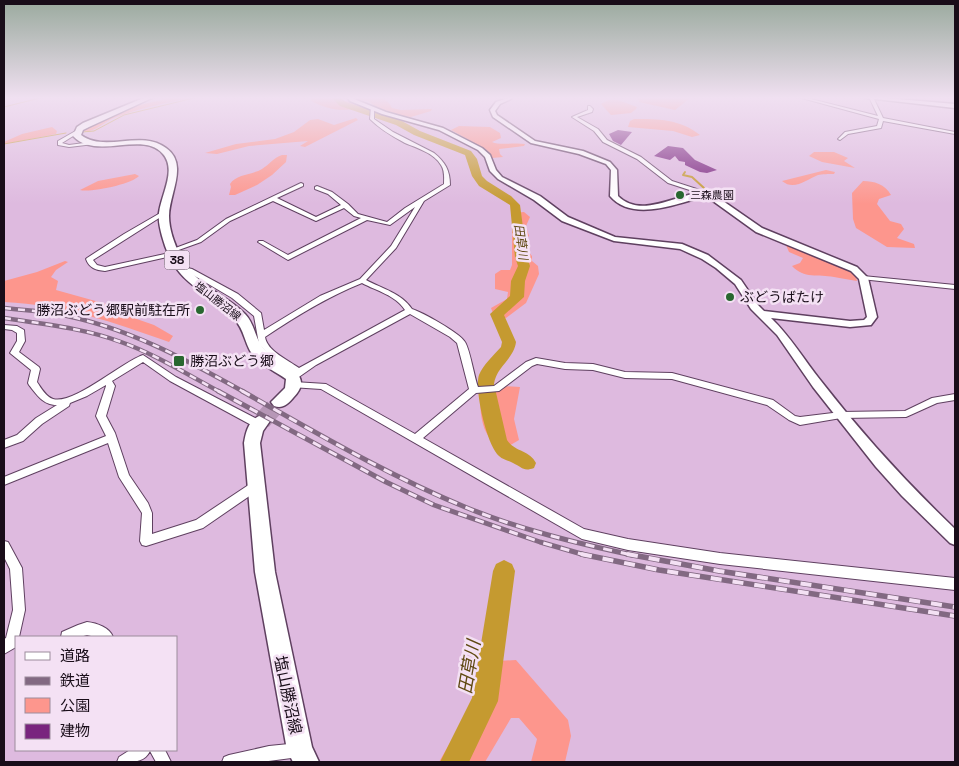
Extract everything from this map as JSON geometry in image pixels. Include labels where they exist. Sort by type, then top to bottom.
[{"type":"main road","name":"塩山勝沼線","points":[[89,133],[82,137],[145,144],[164,150],[173,168],[164,222],[174,252],[183,269],[192,280],[242,318],[260,353],[295,378]]},
{"type":"main road","points":[[280,402],[295,378]]},
{"type":"main road","name":"塩山勝沼線","points":[[260,422],[255,429],[252,443],[267,581],[303,756]]},
{"type":"street","points":[[316,188],[330,193],[356,215],[388,224],[447,185],[443,162],[426,150],[391,133]]},
{"type":"street","points":[[448,133],[480,149],[488,156],[493,171],[500,178],[537,198],[565,219],[592,232],[614,239],[672,245],[690,250],[705,257],[738,282],[746,296],[781,333],[841,416],[907,492],[955,538]]},
{"type":"street","points":[[519,133],[533,142],[581,152],[608,163],[614,170],[614,196],[622,203],[650,208],[707,194]]},
{"type":"street","points":[[598,133],[606,141],[639,158],[670,182],[707,194],[759,230],[854,269],[863,278],[872,317],[866,323],[850,324],[762,314]]},
{"type":"street","points":[[840,139],[848,133]]},
{"type":"street","points":[[164,213],[104,248],[89,259],[89,262],[94,267],[113,268],[174,252],[199,242],[228,220],[301,185]]},
{"type":"street","points":[[274,199],[316,219],[346,205]]},
{"type":"street","points":[[262,334],[317,300],[362,280],[394,248],[421,201]]},
{"type":"street","points":[[261,242],[288,258],[365,219]]},
{"type":"street","points":[[183,269],[190,270],[235,296],[258,315],[262,342],[295,378],[323,386],[582,534],[625,545],[746,563],[852,572],[955,584]]},
{"type":"street","points":[[863,278],[955,288]]},
{"type":"street","points":[[362,280],[390,293],[409,310],[453,335],[461,342],[474,390]]},
{"type":"street","points":[[295,378],[409,310]]},
{"type":"street","points":[[4,327],[14,328],[21,332],[21,341],[14,354],[36,369],[32,383],[44,397],[52,402],[60,403],[74,399]]},
{"type":"street","points":[[4,444],[20,438],[39,420],[143,358],[173,379],[260,422]]},
{"type":"street","points":[[417,438],[474,390],[496,389],[529,364],[536,361],[564,366],[593,367],[625,375],[672,376],[770,402],[792,418],[800,421],[841,416],[906,414],[935,400],[955,397]]},
{"type":"street","points":[[106,380],[111,386],[101,416],[124,478],[147,513],[146,541],[199,524],[257,485]]},
{"type":"street","points":[[4,481],[110,438]]},
{"type":"street","points":[[4,546],[16,568],[19,610],[10,644]]},
{"type":"street","points":[[69,636],[88,628],[96,630],[105,636]]},
{"type":"street","points":[[124,762],[141,751]]},
{"type":"street","points":[[158,751],[164,762]]},
{"type":"street","points":[[229,762],[269,753],[303,756]]},
{"type":"green space","points":[[56,133],[4,144],[4,142],[22,134]]},
{"type":"green space","points":[[292,133],[333,133],[305,147],[300,146],[308,141],[249,146],[217,154],[205,153],[236,144],[275,139]]},
{"type":"green space","points":[[456,133],[500,133],[501,138],[492,142],[499,144],[525,144],[524,146],[499,149],[503,157],[492,158],[485,149]]},
{"type":"green space","points":[[679,133],[696,133],[700,135],[692,137]]},
{"type":"green space","points":[[814,152],[834,152],[848,158],[844,161],[855,168],[822,162],[809,156]]},
{"type":"green space","points":[[282,155],[287,155],[286,162],[272,175],[257,185],[235,195],[229,195],[230,184],[236,178],[262,169]]},
{"type":"green space","points":[[826,170],[835,172],[834,174],[818,175],[796,185],[786,184],[782,181]]},
{"type":"green space","points":[[135,174],[139,176],[120,185],[85,191],[80,190],[98,181]]},
{"type":"green space","points":[[863,181],[879,184],[889,191],[891,195],[879,199],[877,204],[890,221],[901,224],[904,229],[897,238],[914,244],[915,248],[887,247],[856,228],[853,219],[852,193]]},
{"type":"green space","points":[[524,212],[530,217],[526,226],[529,236],[523,240],[523,246],[532,256],[532,261],[538,266],[539,274],[526,303],[506,318],[494,316],[491,308],[507,299],[508,292],[495,289],[495,274],[501,270],[510,270],[512,265],[512,213]]},
{"type":"green space","points":[[786,245],[855,273],[857,281],[801,273],[792,266],[800,263],[803,258],[789,252]]},
{"type":"green space","points":[[65,261],[68,262],[56,270],[51,277],[58,281],[56,290],[124,309],[128,316],[154,325],[173,336],[169,342],[108,321],[68,311],[4,302],[4,281],[37,272]]},
{"type":"green space","points":[[503,386],[520,387],[514,419],[519,440],[507,447],[495,442],[488,436],[483,425],[480,405],[481,393],[496,392]]},
{"type":"green space","points":[[516,660],[568,720],[571,736],[565,762],[531,762],[537,739],[519,718],[511,718],[485,762],[439,762],[454,736],[493,682],[499,661]]},
{"type":"building","points":[[631,133],[621,145],[613,141],[609,134]]},
{"type":"building","points":[[668,146],[683,148],[695,160],[717,170],[707,173],[700,172],[685,165],[685,162],[679,161],[675,156],[670,160],[654,156]]},
{"type":"waterway","points":[[4,144],[66,133]]},
{"type":"waterway","name":"田草川","points":[[417,133],[468,153],[472,159],[477,176],[483,184],[512,201],[515,205],[521,257],[524,266],[518,281],[517,297],[497,314],[509,342],[508,348],[487,375],[486,384],[490,410],[498,440],[506,452],[521,458],[527,463]]},
{"type":"waterway","points":[[685,172],[683,175],[692,177],[704,188]]},
{"type":"waterway","name":"田草川","points":[[454,762],[485,701],[504,571]]},
{"type":"tunnel","points":[[262,421],[279,402]]},
{"type":"railway","points":[[4,308],[38,311],[82,319],[130,335],[177,356],[244,392]]},
{"type":"railway","points":[[4,318],[78,330],[107,337],[159,359],[220,392]]},
{"type":"railway","points":[[218,391],[386,482],[434,505],[540,542],[583,554]]},
{"type":"railway","points":[[242,391],[379,467],[436,495],[485,515],[547,535],[629,554]]},
{"type":"railway","points":[[583,554],[659,570],[955,616]]},
{"type":"railway","points":[[629,554],[719,571],[955,607]]},
{"type":"place","name":"三森農園","points":[[680,195]]},
{"type":"place","name":"ぶどうばたけ","points":[[730,297]]},
{"type":"place","name":"勝沼ぶどう郷駅前駐在所","points":[[200,310]]},
{"type":"place","name":"勝沼ぶどう郷","points":[[179,361]]}]
